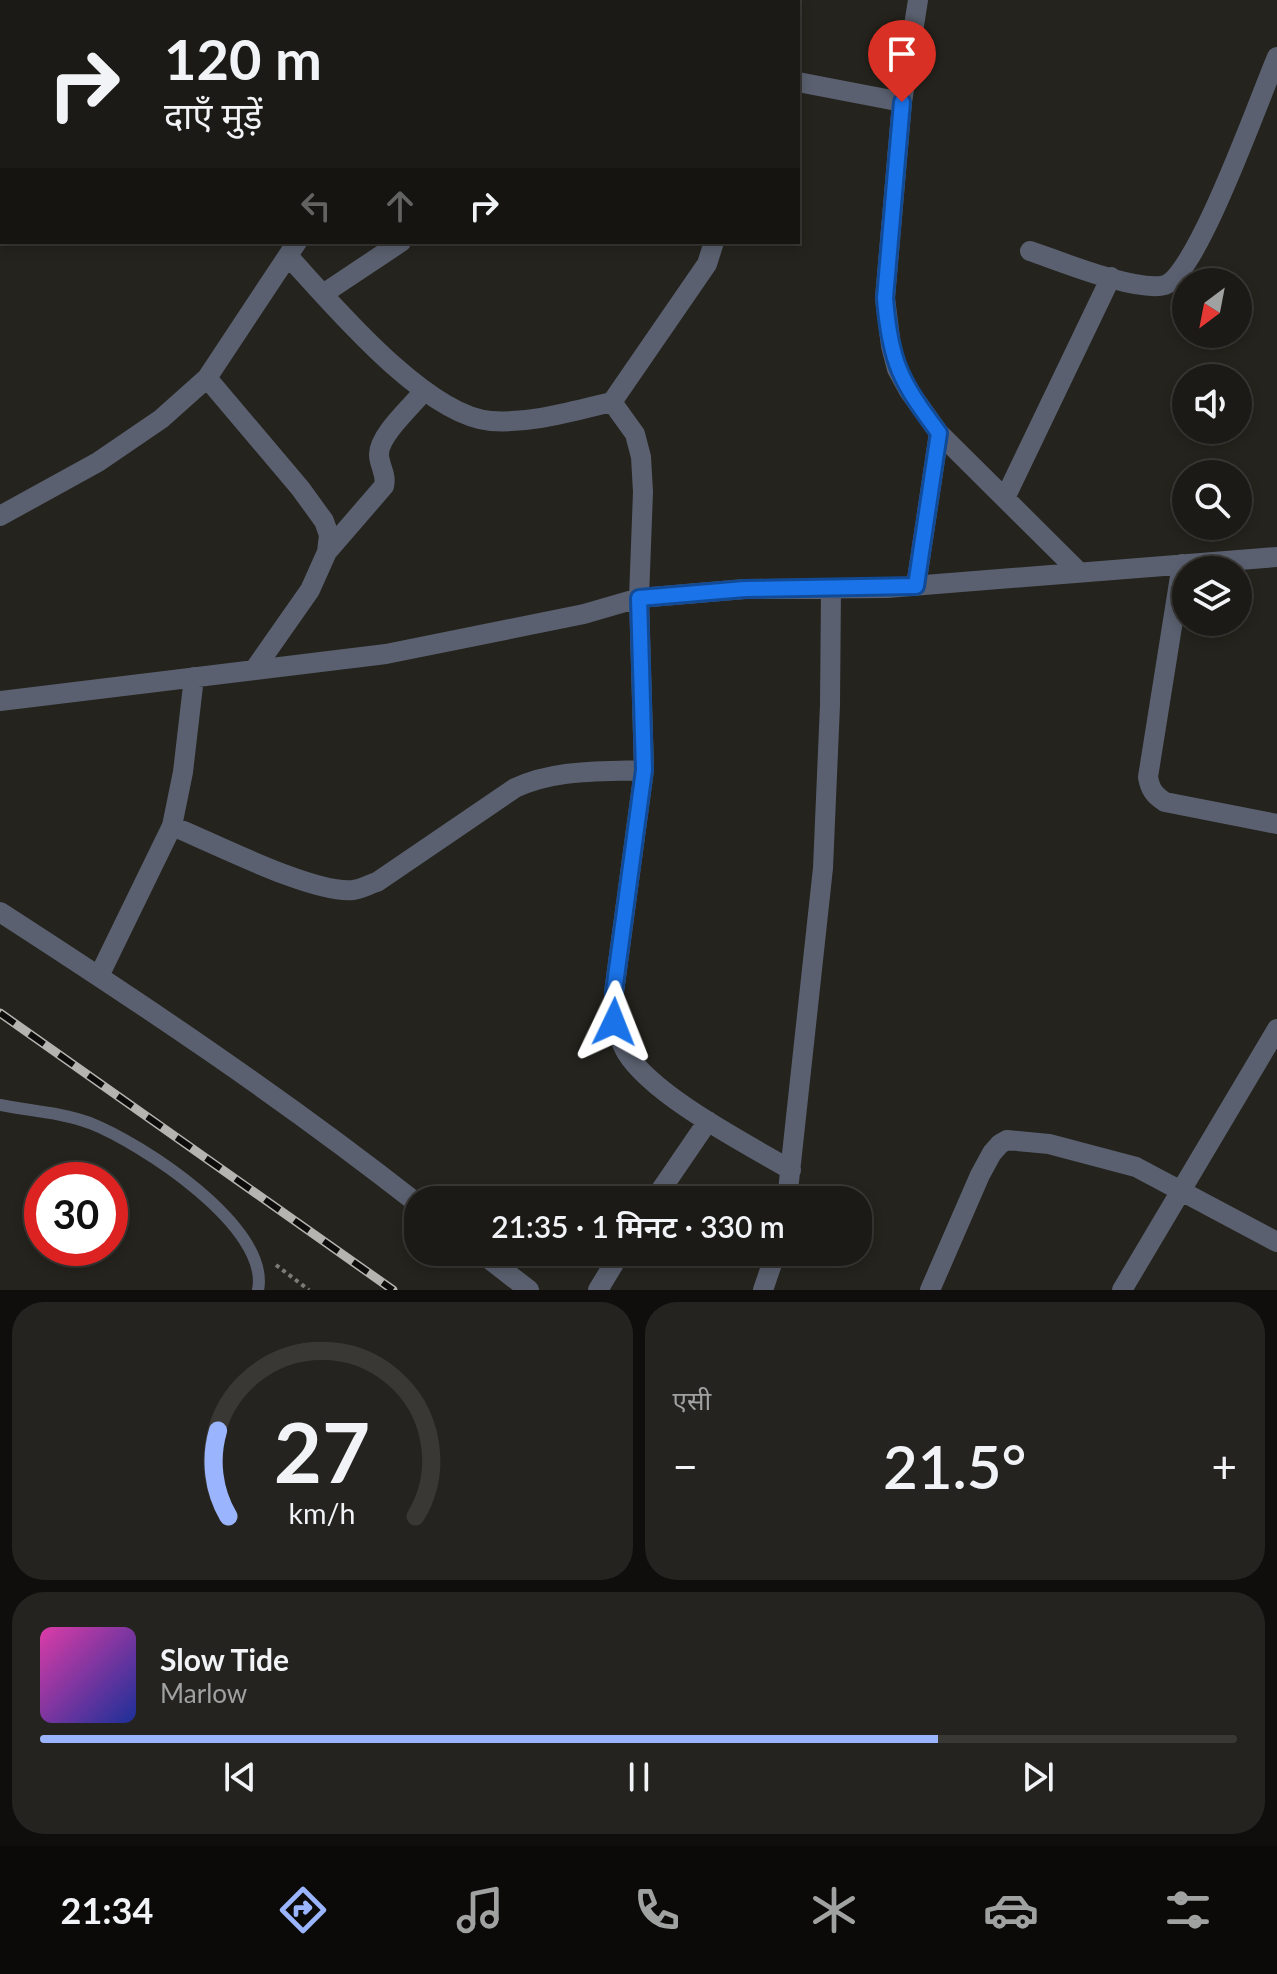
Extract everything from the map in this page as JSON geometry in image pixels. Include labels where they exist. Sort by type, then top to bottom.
[{"type":"street","points":[[918,0],[902,102],[885,298],[897,369],[939,433],[1080,573]]},
{"type":"street","points":[[1030,251],[1111,277],[1156,286],[1168,284],[1179,275],[1204,232],[1277,57]]},
{"type":"street","points":[[800,82],[902,102]]},
{"type":"street","points":[[323,294],[398,244]]},
{"type":"street","points":[[0,516],[98,462],[161,419],[207,378],[293,250],[323,294],[424,391],[451,409],[473,418],[519,422],[612,402],[707,264],[713,244]]},
{"type":"street","points":[[1005,498],[1111,277]]},
{"type":"street","points":[[207,378],[324,521],[329,535],[327,552]]},
{"type":"street","points":[[254,670],[304,600],[327,552],[384,486],[386,480],[379,455],[383,439],[424,391]]},
{"type":"street","points":[[612,402],[635,434],[641,457],[643,492],[639,598],[644,770],[614,992],[614,1022],[626,1052],[648,1077],[708,1121],[791,1170]]},
{"type":"street","points":[[916,586],[939,433]]},
{"type":"street","points":[[1252,559],[1277,557]]},
{"type":"street","points":[[0,701],[386,654],[584,614],[639,598],[745,589],[916,586],[1172,565]]},
{"type":"street","points":[[789,1186],[823,868],[831,588]]},
{"type":"street","points":[[1172,627],[1148,777],[1150,787],[1165,802],[1277,824]]},
{"type":"street","points":[[99,976],[172,826],[179,796],[194,677]]},
{"type":"street","points":[[172,826],[305,881],[330,888],[355,890],[377,882],[515,788],[536,779],[558,773],[644,770]]},
{"type":"street","points":[[0,912],[273,1093],[404,1193]]},
{"type":"street","points":[[1122,1290],[1277,1029]]},
{"type":"street","points":[[664,1186],[708,1121]]},
{"type":"street","points":[[930,1290],[980,1175],[992,1153],[1007,1140],[1049,1144],[1136,1167],[1277,1242]]},
{"type":"street","points":[[498,1266],[529,1290]]},
{"type":"street","points":[[598,1290],[613,1266]]},
{"type":"street","points":[[763,1290],[771,1266]]},
{"type":"lane","points":[[0,1105],[65,1115],[116,1136],[187,1182],[240,1231],[260,1268],[258,1290]]},
{"type":"path","points":[[250,1247],[309,1290]]},
{"type":"railway","points":[[0,1013],[393,1290]]},
{"type":"route","points":[[614,1022],[614,992],[644,770],[639,598],[745,589],[916,586],[939,433],[897,369],[887,322],[885,298],[902,102]]}]
